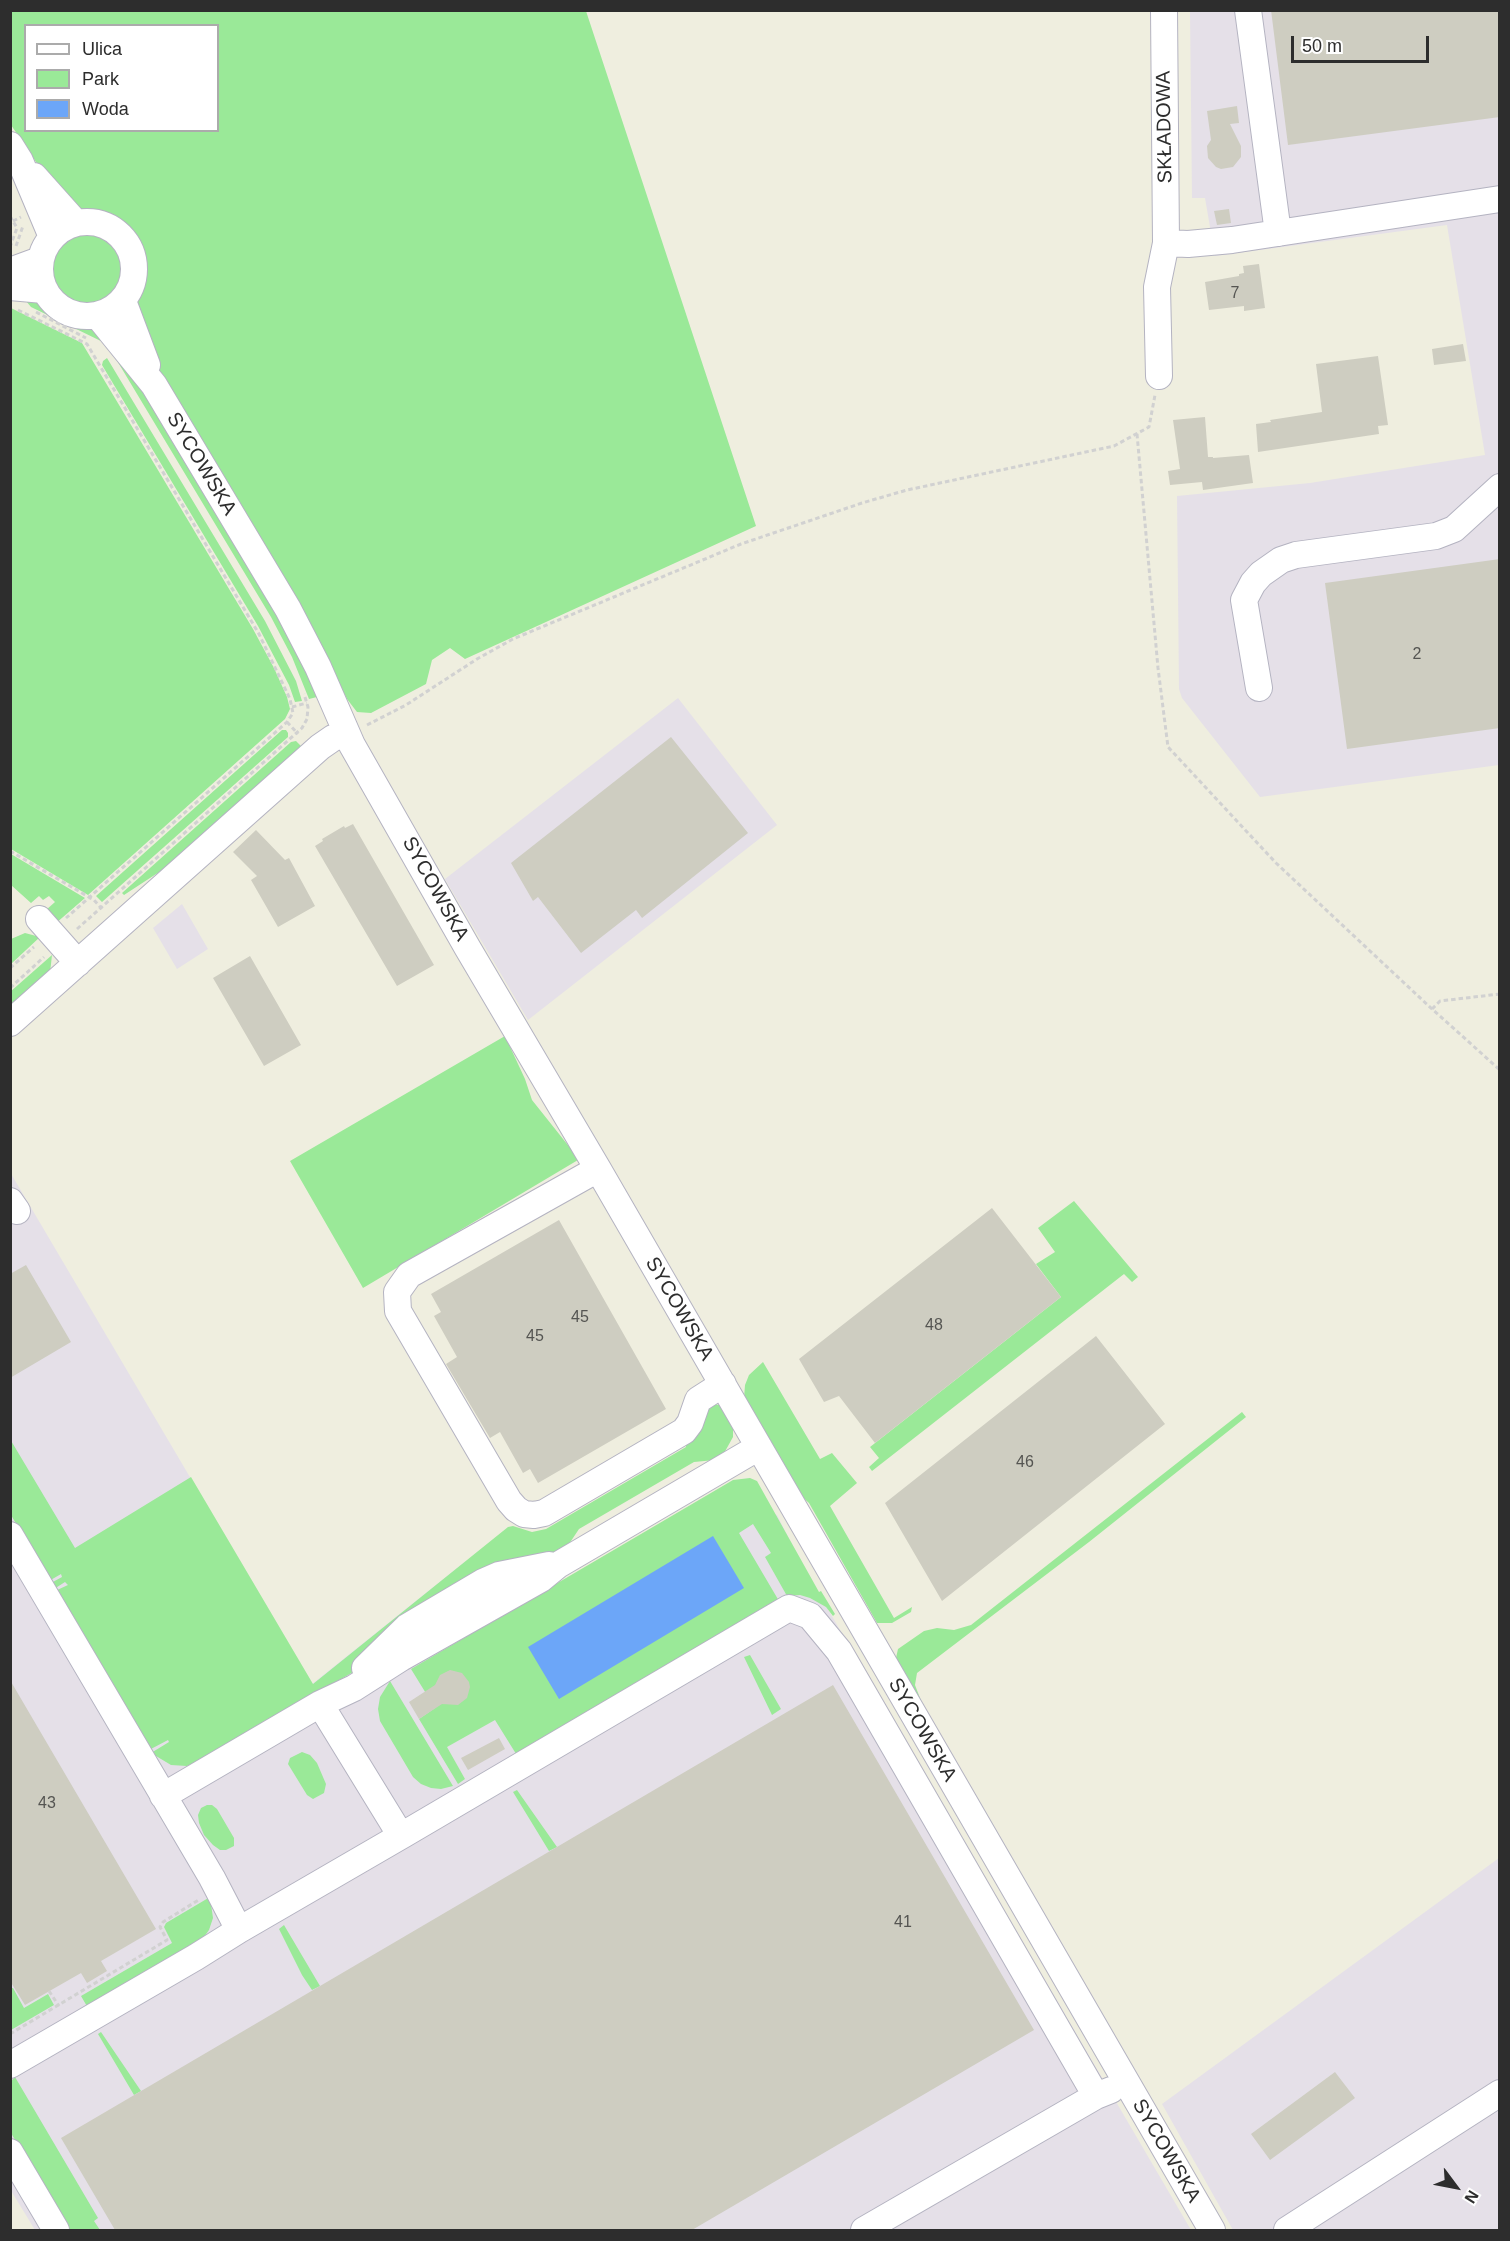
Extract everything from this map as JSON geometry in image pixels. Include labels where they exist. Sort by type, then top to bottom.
[{"type":"street","name":"SKŁADOWA","points":[[1159,376],[1157,287],[1166,243],[1164,10]]},
{"type":"street","points":[[1248,10],[1278,233]]},
{"type":"street","points":[[16,153],[76,223]]},
{"type":"street","points":[[16,153],[52,237]]},
{"type":"street","points":[[1166,243],[1202,243],[1278,233],[1500,198]]},
{"type":"street","points":[[88,221],[111,227],[128,244],[133,255],[134,279],[123,301],[98,316],[76,316],[57,306],[44,290],[39,270],[45,247],[52,237],[63,228],[76,223],[88,221]]},
{"type":"street","points":[[13,278],[40,260]]},
{"type":"street","points":[[13,278],[44,290]]},
{"type":"street","name":"SYCOWSKA","points":[[123,301],[154,385]]},
{"type":"street","name":"SYCOWSKA","points":[[98,316],[154,385],[299,629],[347,734],[467,947],[723,1384],[1212,2230]]},
{"type":"street","points":[[1259,688],[1244,600],[1261,574],[1281,561],[1296,555],[1436,536],[1454,529],[1500,487]]},
{"type":"street","points":[[10,1023],[320,747],[333,738],[347,734]]},
{"type":"street","points":[[50,931],[78,963]]},
{"type":"street","points":[[598,1169],[409,1275],[397,1292],[398,1311],[509,1500],[516,1509],[524,1514],[544,1513],[684,1431],[690,1423],[698,1401],[723,1384]]},
{"type":"street","points":[[163,1796],[541,1579],[558,1564],[759,1447]]},
{"type":"street","points":[[10,1535],[218,1888],[239,1930]]},
{"type":"street","points":[[10,2065],[196,1958],[239,1930],[789,1608],[810,1616],[839,1651],[1096,2096]]},
{"type":"street","points":[[320,1704],[401,1836]]},
{"type":"street","points":[[864,2230],[1096,2096],[1126,2083]]},
{"type":"street","points":[[1287,2230],[1500,2093]]},
{"type":"street","points":[[10,2152],[56,2230]]},
{"type":"path","points":[[26,214],[27,217],[15,250],[13,278],[25,306],[95,342]]},
{"type":"path","points":[[10,216],[17,228],[13,278]]},
{"type":"path","points":[[10,968],[287,722],[293,713],[290,699],[259,634],[87,344],[13,278]]},
{"type":"path","points":[[347,734],[393,713],[493,649],[513,639],[741,544],[907,490],[1103,450],[1149,427],[1159,376]]},
{"type":"path","points":[[1137,434],[1158,668],[1168,747],[1276,863],[1500,1070]]},
{"type":"path","points":[[10,988],[50,931],[102,909],[302,728],[307,719],[308,708],[300,684]]},
{"type":"path","points":[[10,852],[89,897],[102,909]]},
{"type":"path","points":[[1432,1009],[1440,1001],[1500,994]]},
{"type":"path","points":[[10,2034],[36,2021],[167,1940],[160,1927],[164,1922],[207,1895]]},
{"type":"path","points":[[97,1977],[100,1982]]},
{"type":"path","points":[[50,1991],[59,2006]]},
{"type":"shaded area","points":[[1190,11],[1499,11],[1499,765],[1260,797],[1182,698],[1179,689],[1177,496],[1310,483],[1485,455],[1447,225],[1215,256],[1205,198],[1192,198]]},
{"type":"shaded area","points":[[678,698],[777,825],[528,1020],[445,879]]},
{"type":"shaded area","points":[[182,904],[208,949],[177,969],[153,928]]},
{"type":"shaded area","points":[[10,1172],[312,1684],[467,1560],[433,1603],[496,1612],[499,1618],[708,1499],[777,1515],[805,1570],[1191,2230],[35,2230],[10,2189]]},
{"type":"shaded area","points":[[1499,1858],[1499,2230],[1233,2230],[1162,2104]]},
{"type":"green space","points":[[10,11],[586,11],[756,526],[465,659],[450,648],[432,660],[426,684],[371,713],[357,712],[347,699],[310,628],[157,367],[134,316],[146,276],[143,253],[131,231],[112,217],[73,207],[55,190],[11,125]]},
{"type":"green space","points":[[88,234],[101,237],[113,244],[120,256],[123,269],[120,282],[113,294],[101,301],[88,304],[75,301],[63,294],[56,282],[53,269],[56,256],[63,244],[75,237]]},
{"type":"green space","points":[[26,301],[41,302],[60,318],[91,326],[107,344],[31,307]]},
{"type":"green space","points":[[11,308],[82,343],[253,629],[274,668],[290,709],[285,719],[88,895],[11,849]]},
{"type":"green space","points":[[113,354],[144,388],[289,632],[317,697],[309,699],[292,657],[271,617]]},
{"type":"green space","points":[[107,358],[265,621],[296,681],[302,701],[295,702],[289,685],[258,626],[102,365]]},
{"type":"green space","points":[[282,730],[286,730],[288,737],[102,902],[96,896]]},
{"type":"green space","points":[[296,741],[303,748],[176,861],[124,895],[122,893],[291,742]]},
{"type":"green space","points":[[11,854],[85,898],[55,924],[46,910],[55,902],[49,896],[43,900],[39,896],[31,903],[11,885]]},
{"type":"green space","points":[[25,933],[40,937],[11,964],[11,939]]},
{"type":"green space","points":[[52,955],[50,973],[11,1009],[10,992]]},
{"type":"green space","points":[[505,1036],[532,1100],[578,1160],[363,1288],[290,1161]]},
{"type":"green space","points":[[1074,1201],[1138,1277],[1132,1282],[1124,1274],[872,1471],[869,1467],[879,1458],[870,1447],[1061,1297],[1036,1264],[1055,1252],[1038,1228]]},
{"type":"green space","points":[[763,1362],[820,1459],[832,1453],[857,1483],[830,1506],[894,1618],[912,1607],[911,1612],[892,1623],[877,1623],[809,1503],[799,1494],[744,1398],[749,1375]]},
{"type":"green space","points":[[711,1404],[720,1405],[727,1410],[733,1422],[733,1437],[723,1455],[715,1460],[694,1462],[579,1529],[567,1547],[206,1758],[187,1766],[171,1765],[151,1753],[169,1742],[168,1740],[149,1750],[55,1591],[68,1585],[65,1582],[54,1589],[51,1583],[62,1577],[61,1574],[49,1581],[11,1515],[10,1439],[75,1548],[191,1477],[313,1684],[508,1527],[513,1526],[532,1532],[546,1529],[686,1447],[685,1441]]},
{"type":"green space","points":[[1242,1412],[1246,1417],[1089,1542],[917,1673],[915,1685],[923,1706],[901,1672],[896,1658],[898,1649],[924,1631],[937,1628],[954,1630],[971,1625]]},
{"type":"green space","points":[[750,1478],[757,1481],[819,1592],[821,1591],[835,1614],[833,1616],[826,1607],[810,1598],[800,1595],[787,1596],[765,1557],[771,1553],[753,1524],[739,1533],[779,1601],[518,1757],[495,1720],[447,1747],[465,1779],[458,1784],[419,1719],[435,1708],[411,1669],[733,1480]]},
{"type":"green space","points":[[750,1655],[781,1709],[772,1715],[744,1657]]},
{"type":"green space","points":[[390,1681],[453,1786],[441,1789],[431,1788],[421,1784],[413,1777],[380,1721],[378,1709],[380,1697]]},
{"type":"green space","points":[[302,1752],[310,1755],[317,1763],[326,1784],[324,1793],[313,1799],[307,1795],[288,1764],[290,1758]]},
{"type":"green space","points":[[517,1790],[557,1847],[549,1851],[513,1792]]},
{"type":"green space","points":[[212,1805],[217,1809],[234,1838],[234,1846],[220,1850],[204,1835],[198,1815],[201,1808]]},
{"type":"green space","points":[[210,1897],[213,1918],[209,1930],[201,1941],[88,2008],[81,1996],[172,1943],[164,1927],[166,1923]]},
{"type":"green space","points":[[284,1925],[320,1986],[312,1990],[302,1975],[279,1929]]},
{"type":"green space","points":[[11,1988],[24,2008],[48,1994],[54,2005],[11,2030]]},
{"type":"green space","points":[[101,2032],[141,2091],[134,2095],[98,2034]]},
{"type":"green space","points":[[15,2077],[98,2218],[94,2221],[100,2230],[68,2230],[11,2133],[10,2082]]},
{"type":"water","points":[[713,1536],[744,1588],[559,1699],[528,1647]]},
{"type":"building","points":[[1271,10],[1500,10],[1500,117],[1288,145]]},
{"type":"building","points":[[1237,106],[1239,123],[1230,124],[1241,146],[1241,157],[1233,167],[1221,169],[1208,158],[1207,146],[1211,140],[1207,111]]},
{"type":"building","points":[[1229,209],[1231,223],[1217,225],[1214,211]]},
{"type":"building","points":[[1259,264],[1265,308],[1244,311],[1244,306],[1209,310],[1205,282],[1239,276],[1244,273],[1243,266]]},
{"type":"building","points":[[1463,344],[1466,361],[1434,365],[1432,349]]},
{"type":"building","points":[[1378,356],[1388,425],[1378,426],[1379,434],[1258,452],[1256,424],[1322,412],[1316,364]]},
{"type":"building","points":[[1205,417],[1208,457],[1249,455],[1253,483],[1203,490],[1202,482],[1170,485],[1168,471],[1180,469],[1173,420]]},
{"type":"building","points":[[1500,559],[1500,728],[1347,749],[1325,583]]},
{"type":"building","points":[[671,737],[748,833],[642,918],[636,910],[581,953],[538,897],[533,901],[511,863]]},
{"type":"building","points":[[353,824],[434,965],[397,986],[315,846],[344,826],[345,828]]},
{"type":"building","points":[[256,830],[285,860],[289,858],[315,906],[278,927],[251,880],[257,876],[233,852]]},
{"type":"building","points":[[250,956],[301,1045],[264,1066],[213,978]]},
{"type":"building","points":[[992,1208],[1061,1297],[875,1443],[839,1396],[824,1402],[799,1359]]},
{"type":"building","points":[[559,1220],[666,1409],[538,1483],[530,1469],[523,1473],[500,1432],[490,1438],[446,1364],[457,1357],[434,1316],[441,1312],[431,1294]]},
{"type":"building","points":[[26,1265],[71,1342],[10,1378],[10,1274]]},
{"type":"building","points":[[1096,1336],[1165,1424],[942,1601],[885,1503]]},
{"type":"building","points":[[450,1670],[462,1673],[469,1682],[467,1698],[458,1705],[442,1704],[419,1719],[409,1702],[435,1685],[440,1675]]},
{"type":"building","points":[[10,1680],[156,1929],[101,1961],[107,1971],[87,1983],[81,1973],[25,2005],[10,1981]]},
{"type":"building","points":[[833,1685],[1034,2030],[692,2230],[115,2230],[61,2138]]},
{"type":"building","points":[[499,1738],[505,1749],[468,1770],[461,1758]]},
{"type":"building","points":[[1335,2072],[1355,2098],[1270,2160],[1251,2134]]}]
